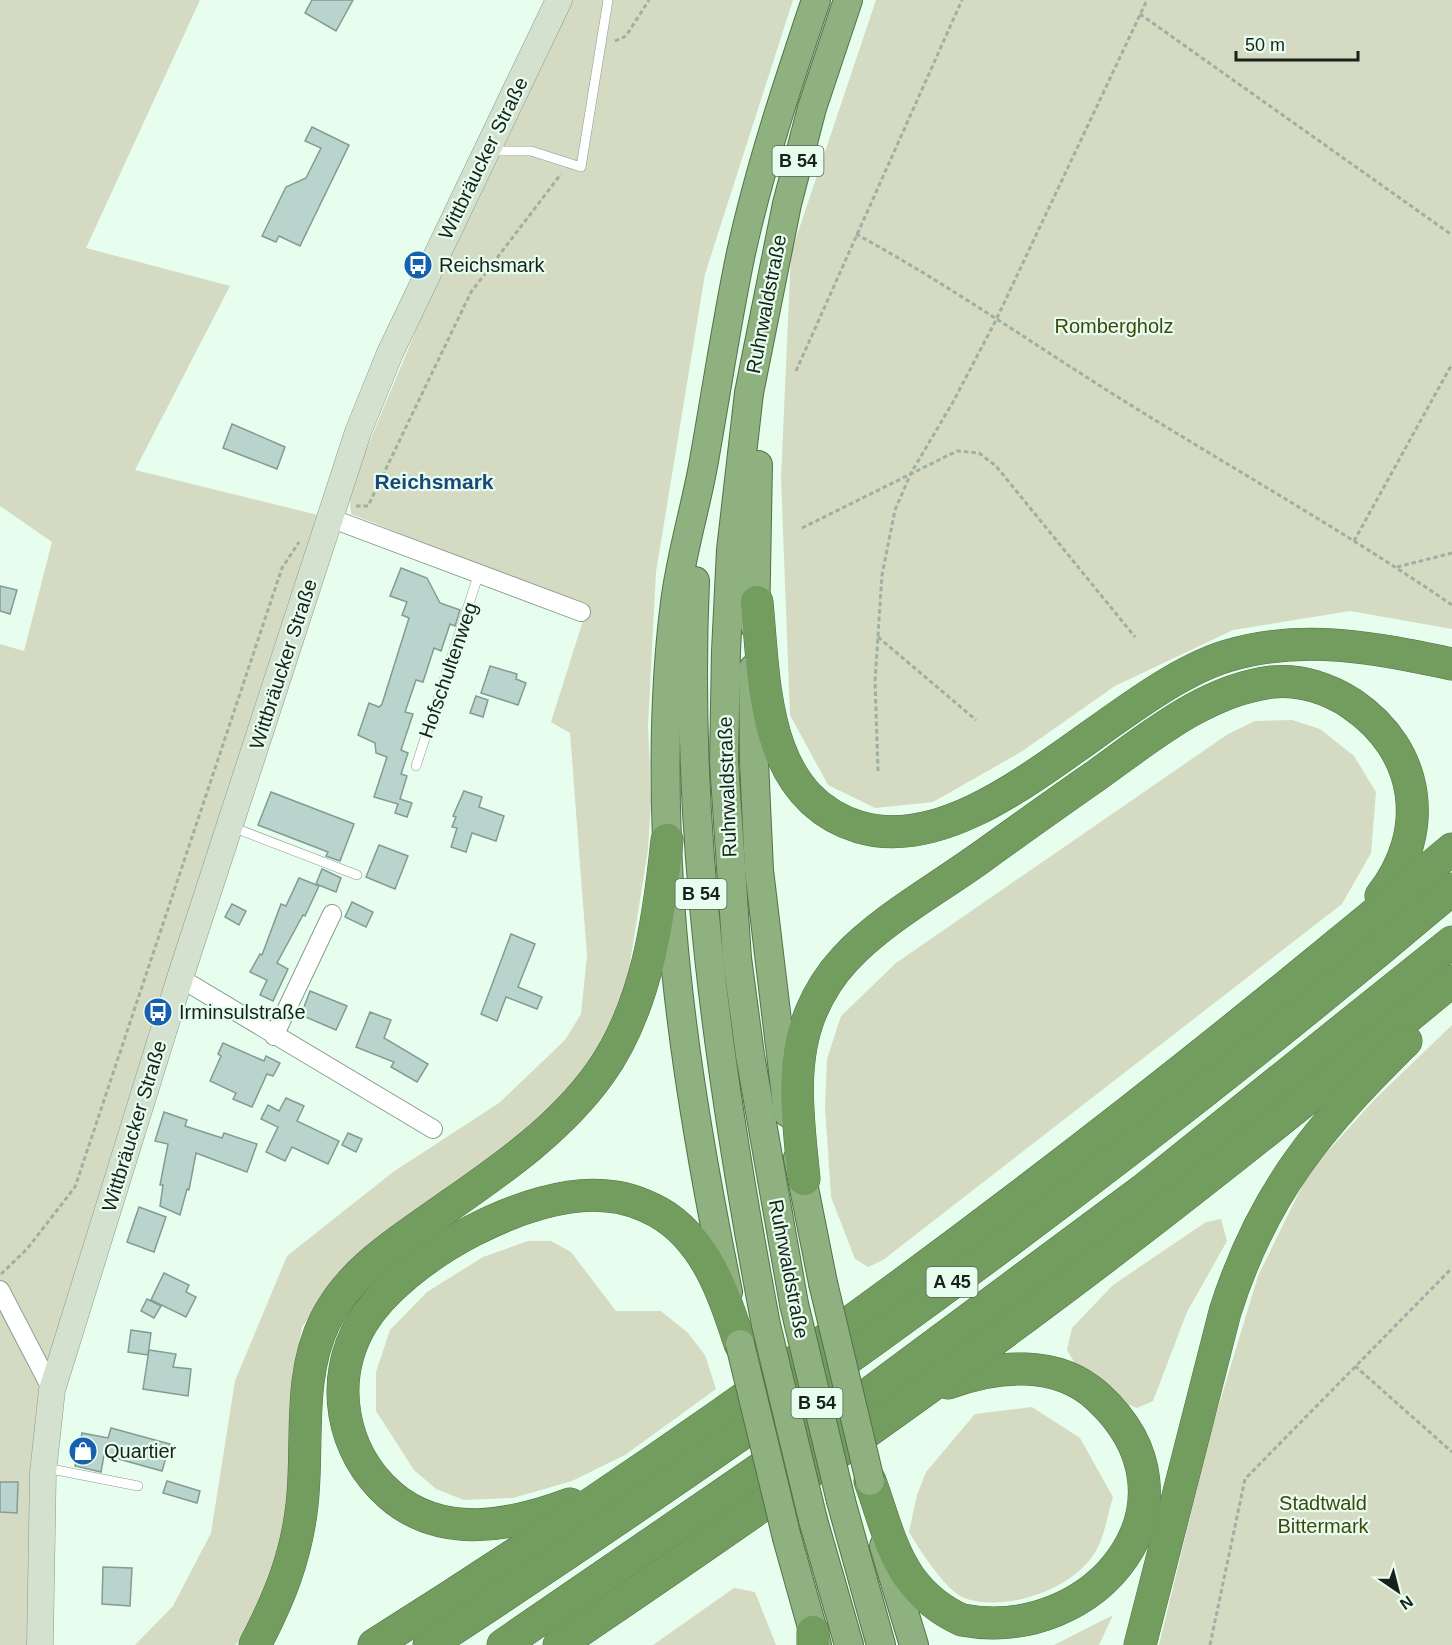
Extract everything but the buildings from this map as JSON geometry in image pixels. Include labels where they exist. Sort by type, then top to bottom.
[{"type":"highway","name":"Ruhrwaldstraße","points":[[705,459],[742,250],[787,86],[816,0]]},
{"type":"highway","name":"Ruhrwaldstraße","points":[[848,0],[812,108],[786,204],[749,393],[731,550],[724,762],[730,877],[746,1022],[794,1304],[841,1501],[881,1645]]},
{"type":"highway","points":[[763,326],[756,502],[757,602],[752,692],[759,870],[781,1068],[788,1115],[804,1179],[823,1283],[887,1561],[914,1645]]},
{"type":"highway","points":[[705,459],[675,603],[667,760],[667,840],[673,932],[692,1088],[718,1244],[740,1344],[814,1641]]},
{"type":"highway","name":"B 54","points":[[705,459],[693,625],[693,766],[700,887],[720,1067],[766,1325],[813,1520],[849,1645]]},
{"type":"highway","points":[[757,602],[767,699],[772,730],[782,759],[810,798],[837,817],[874,831],[900,833],[924,829],[965,814],[1055,761],[1160,688],[1225,657],[1271,646],[1332,643],[1383,650],[1452,664]]},
{"type":"highway","points":[[804,1179],[797,1077],[801,1043],[810,1013],[826,984],[846,958],[901,914],[1139,745],[1214,698],[1244,687],[1275,682],[1305,684],[1338,694],[1365,712],[1385,732],[1396,748],[1409,784],[1413,809],[1405,857],[1394,879],[1339,946]]},
{"type":"highway","points":[[255,1645],[285,1585],[295,1549],[302,1505],[308,1382],[314,1349],[325,1322],[341,1294],[368,1266],[397,1241],[527,1149],[580,1099],[601,1071],[618,1041],[642,978],[653,937],[667,840]]},
{"type":"highway","points":[[374,1645],[645,1466],[972,1232],[1099,1136],[1339,946],[1452,849]]},
{"type":"highway","name":"A 45","points":[[429,1645],[690,1470],[911,1312],[1118,1157],[1285,1026],[1452,889]]},
{"type":"highway","name":"A 45","points":[[503,1645],[859,1401],[1143,1190],[1452,942]]},
{"type":"highway","points":[[559,1645],[899,1408],[1161,1215],[1452,981]]},
{"type":"highway","points":[[1140,1645],[1225,1312],[1238,1270],[1256,1231],[1276,1192],[1321,1132],[1452,994]]},
{"type":"highway","points":[[645,1466],[569,1504],[507,1523],[476,1526],[444,1522],[419,1514],[397,1501],[377,1484],[360,1459],[347,1429],[342,1397],[346,1362],[362,1323],[387,1292],[422,1262],[461,1236],[504,1216],[546,1202],[583,1196],[606,1196],[631,1201],[658,1212],[682,1231],[700,1252],[713,1274],[740,1344]]},
{"type":"highway","points":[[870,1481],[897,1556],[910,1577],[940,1607],[957,1617],[985,1628],[1016,1631],[1038,1629],[1079,1614],[1097,1601],[1114,1584],[1137,1546],[1144,1515],[1145,1486],[1135,1447],[1111,1409],[1077,1382],[1041,1370],[1015,1367],[989,1371],[946,1383],[899,1408]]},
{"type":"highway","points":[[579,1645],[592,1629],[630,1597]]},
{"type":"main road","name":"Wittbräucker Straße","points":[[40,1645],[43,1467],[52,1390],[180,978],[358,432],[390,353],[559,0]]},
{"type":"street","points":[[330,518],[581,612]]},
{"type":"street","points":[[274,1036],[332,914]]},
{"type":"street","points":[[180,978],[433,1129]]},
{"type":"street","points":[[0,1290],[52,1390]]},
{"type":"lane","points":[[486,151],[531,151],[581,167],[608,0]]},
{"type":"lane","name":"Hofschultenweg","points":[[416,766],[479,573]]},
{"type":"lane","points":[[230,826],[357,875]]},
{"type":"lane","points":[[43,1467],[138,1486]]},
{"type":"path","points":[[601,46],[626,36],[649,0]]},
{"type":"path","points":[[796,371],[962,0]]},
{"type":"path","points":[[878,771],[875,681],[882,575],[895,510],[911,473],[953,402],[996,320],[1147,0]]},
{"type":"path","points":[[1140,14],[1452,235]]},
{"type":"path","points":[[0,1275],[27,1249],[75,1187],[282,568],[304,535],[348,506],[368,506],[471,292],[569,163]]},
{"type":"path","points":[[856,234],[912,266],[1397,567],[1452,605]]},
{"type":"path","points":[[1354,541],[1452,364]]},
{"type":"path","points":[[802,528],[957,451],[979,453],[996,466],[1135,637]]},
{"type":"path","points":[[1397,567],[1452,553]]},
{"type":"path","points":[[878,637],[976,720]]},
{"type":"path","points":[[1210,1645],[1245,1479],[1452,1268]]},
{"type":"path","points":[[1354,1366],[1452,1452]]},
{"type":"green space","points":[[0,0],[200,0],[86,248],[230,286],[135,470],[330,518],[52,1390],[40,1645],[0,1645],[0,644],[24,651],[52,542],[0,506]]},
{"type":"green space","points":[[568,0],[793,0],[705,274],[656,572],[648,725],[651,801],[648,850],[624,1000],[599,1051],[566,1095],[534,1125],[352,1259],[302,1327],[294,1373],[287,1520],[261,1605],[238,1642],[235,1645],[135,1645],[173,1606],[211,1533],[235,1381],[287,1256],[393,1172],[499,1103],[565,1040],[581,1014],[587,956],[570,733],[551,722],[587,608],[351,514],[349,491],[470,201]]},
{"type":"green space","name":"Rombergholz","points":[[876,0],[1452,0],[1452,629],[1350,611],[1233,630],[1115,686],[1021,752],[933,802],[875,808],[828,785],[790,715],[781,478],[791,253]]},
{"type":"green space","points":[[1292,720],[1320,729],[1354,756],[1376,792],[1371,853],[1342,904],[883,1260],[868,1267],[855,1259],[831,1197],[825,1106],[827,1059],[841,1016],[896,963],[1228,734],[1255,721]]},
{"type":"green space","name":"Stadtwald Bittermark","points":[[1452,1025],[1452,1645],[1159,1645],[1211,1431],[1258,1276],[1309,1172],[1375,1099]]},
{"type":"green space","points":[[1221,1219],[1227,1241],[1187,1312],[1153,1401],[1137,1408],[1124,1403],[1103,1383],[1082,1375],[1067,1350],[1072,1328],[1113,1285],[1206,1222]]},
{"type":"green space","points":[[528,1241],[551,1241],[571,1252],[616,1311],[661,1311],[688,1333],[705,1355],[716,1389],[625,1455],[572,1481],[513,1498],[464,1500],[436,1489],[414,1470],[376,1411],[376,1372],[390,1330],[427,1292],[483,1257]]},
{"type":"green space","points":[[1032,1407],[1080,1438],[1113,1497],[1102,1537],[1087,1563],[1057,1586],[1019,1600],[981,1602],[964,1598],[941,1579],[909,1532],[917,1495],[926,1472],[975,1414]]},
{"type":"green space","points":[[734,1588],[755,1592],[776,1645],[653,1645]]},
{"type":"green space","points":[[1113,1615],[1099,1645],[1054,1645]]},
{"type":"place","name":"Reichsmark","points":[[418,265]]},
{"type":"place","name":"Irminsulstraße","points":[[158,1012]]},
{"type":"place","name":"Quartier","points":[[83,1451]]},
{"type":"district","name":"Reichsmark","points":[[434,482]]}]
